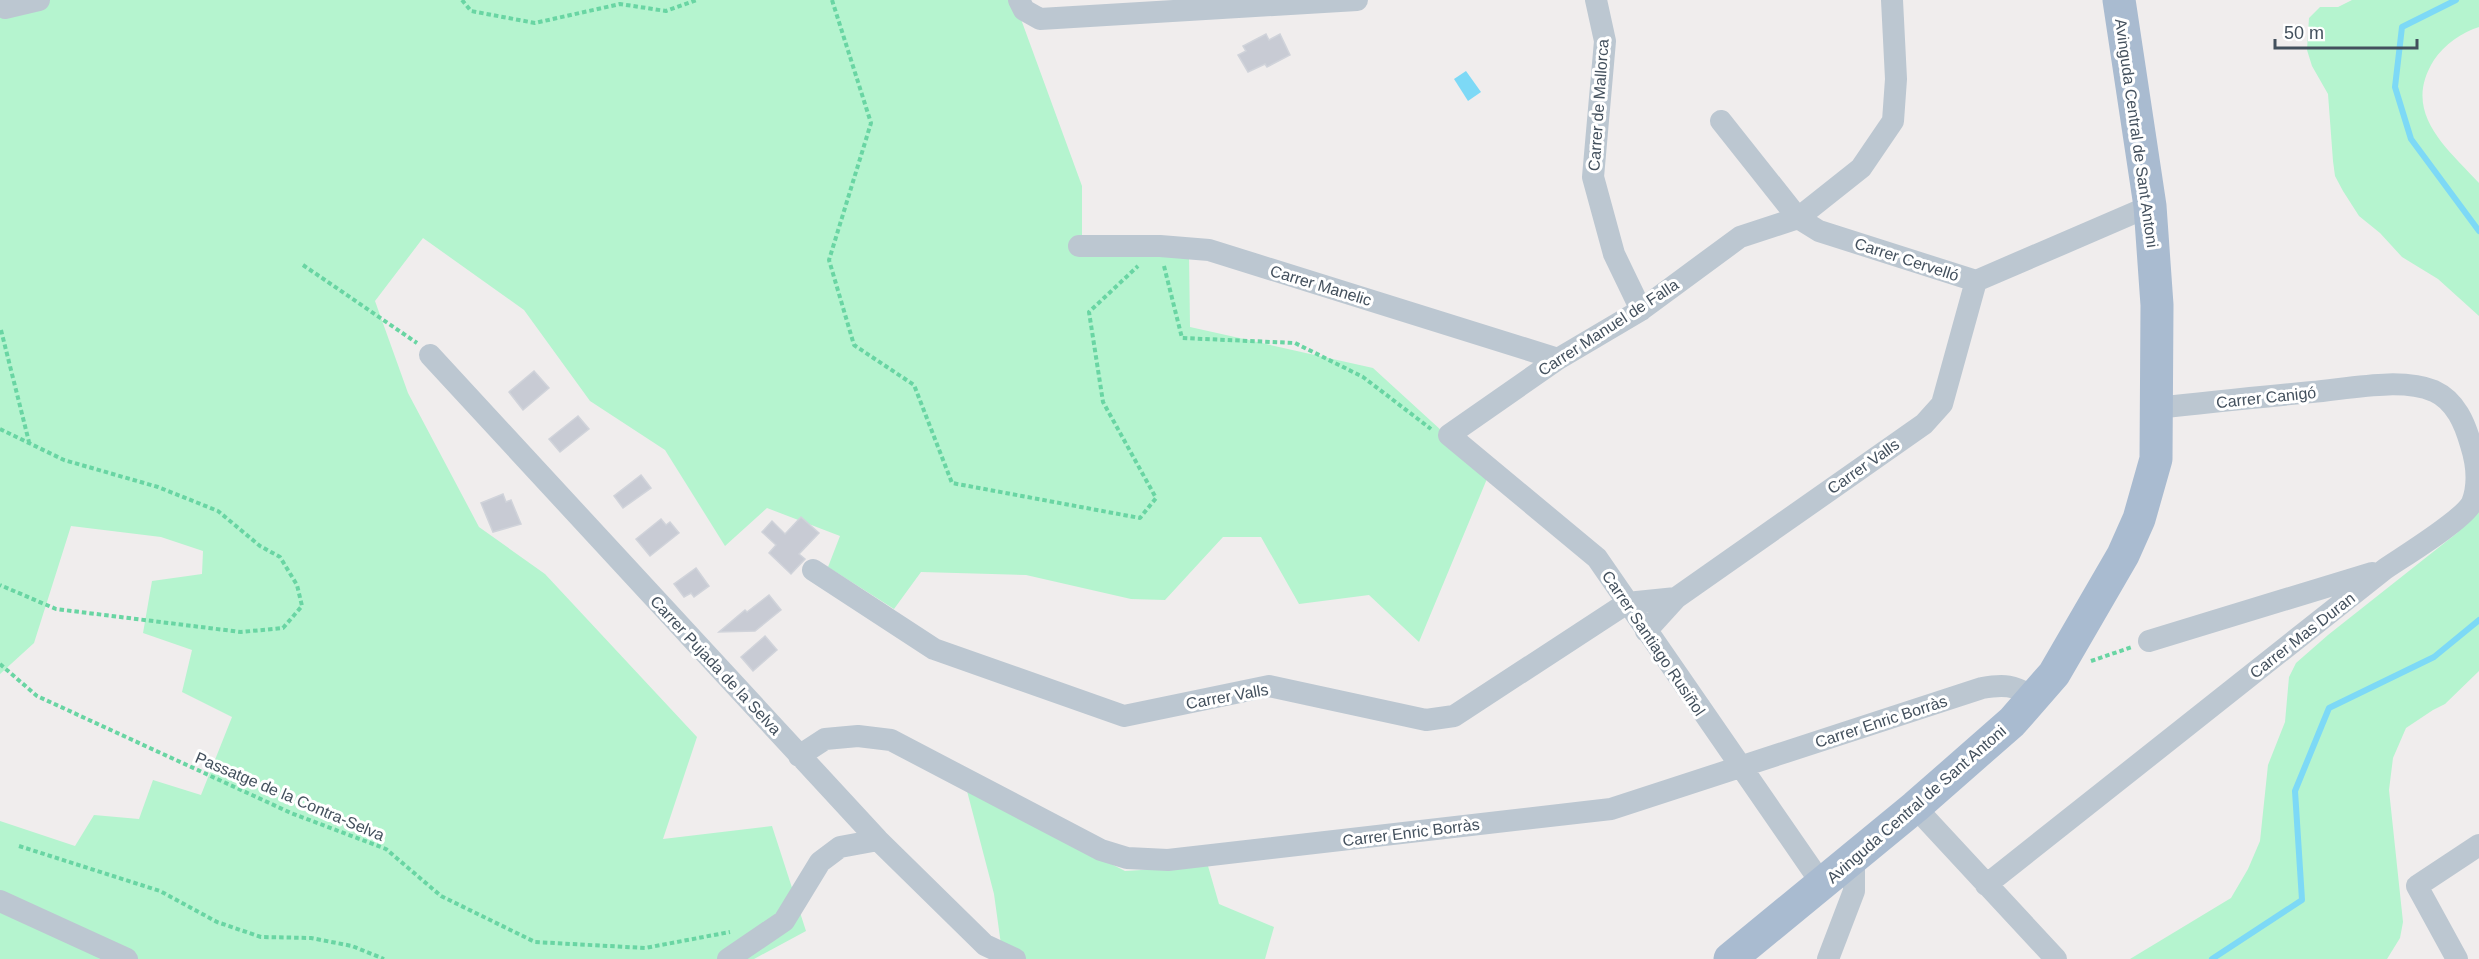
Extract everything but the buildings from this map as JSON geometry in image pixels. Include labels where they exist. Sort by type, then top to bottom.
[{"type":"main road","name":"Avinguda Central de Sant Antoni","points":[[1730,959],[1980,753],[2043,686],[2123,555],[2139,519],[2156,459],[2157,305],[2150,206],[2119,0]]},
{"type":"street","points":[[5,8],[39,0]]},
{"type":"street","points":[[1018,0],[1024,10],[1040,19],[1050,8],[1255,8],[1357,0]]},
{"type":"street","name":"Carrer de Mallorca","points":[[1596,0],[1605,41],[1593,177],[1614,254],[1641,310]]},
{"type":"street","name":"Carrer Manuel de Falla","points":[[1449,435],[1558,358],[1641,310],[1740,237],[1798,218],[1861,168],[1893,121],[1896,79],[1892,0]]},
{"type":"street","points":[[1721,121],[1798,218]]},
{"type":"street","name":"Carrer Cervelló","points":[[1798,218],[1819,231],[1976,281],[2150,206]]},
{"type":"street","name":"Carrer Manelic","points":[[1079,246],[1160,246],[1209,250],[1558,358]]},
{"type":"street","name":"Carrer Valls","points":[[1646,631],[1676,598],[1924,423],[1942,404],[1976,281]]},
{"type":"street","name":"Carrer Pujada de la Selva","points":[[430,355],[878,840],[985,945],[1015,959]]},
{"type":"street","name":"Carrer Mas Duran","points":[[1986,885],[2385,569],[2471,504],[2478,483],[2468,436],[2454,405],[2436,392],[2415,385],[2375,386]]},
{"type":"street","name":"Carrer Canigó","points":[[2157,408],[2375,386]]},
{"type":"street","name":"Carrer Santiago Rusiñol","points":[[1449,435],[1597,558],[1822,884]]},
{"type":"street","points":[[2149,641],[2385,569]]},
{"type":"street","name":"Carrer Valls","points":[[813,570],[934,650],[1124,716],[1269,686],[1426,720],[1454,716],[1627,603],[1676,598]]},
{"type":"street","name":"Carrer Enric Borràs","points":[[799,756],[825,739],[858,736],[891,740],[1101,850],[1127,858],[1167,860],[1611,810],[1982,688],[2004,684],[2018,687],[2043,686]]},
{"type":"street","points":[[1915,807],[2056,959]]},
{"type":"street","points":[[728,959],[784,921],[820,862],[840,847],[878,840]]},
{"type":"street","points":[[2457,959],[2417,886],[2479,845]]},
{"type":"street","points":[[1828,959],[1854,891],[1854,858]]},
{"type":"street","points":[[0,901],[127,959]]},
{"type":"path","points":[[462,0],[471,11],[535,23],[620,4],[666,11],[697,0]]},
{"type":"path","points":[[832,0],[871,123],[829,260],[854,345],[914,385],[952,483],[1140,519],[1156,498],[1103,402],[1089,312],[1160,246],[1182,338],[1295,343],[1363,377],[1435,432],[1449,435]]},
{"type":"path","points":[[303,265],[409,336],[430,355]]},
{"type":"path","points":[[0,328],[30,443]]},
{"type":"path","points":[[0,429],[64,460],[158,487],[218,511],[260,546],[280,557],[297,585],[302,606],[283,628],[241,632],[56,609],[0,585]]},
{"type":"path","points":[[2043,686],[2149,641]]},
{"type":"path","name":"Passatge de la Contra-Selva","points":[[0,664],[37,696],[291,813],[386,849],[441,896],[535,942],[645,948],[737,930]]},
{"type":"path","points":[[19,846],[160,891],[217,922],[261,937],[311,938],[352,946],[384,959]]},
{"type":"green space","points":[[4,0],[1014,0],[1082,186],[1082,250],[1189,255],[1190,327],[1373,368],[1489,474],[1419,642],[1369,595],[1299,604],[1261,537],[1223,537],[1165,600],[1131,599],[1026,575],[921,572],[894,609],[828,567],[840,536],[767,508],[725,546],[665,450],[590,401],[524,310],[423,238],[375,301],[408,393],[479,527],[545,574],[697,737],[663,839],[772,826],[806,931],[754,959],[0,959],[0,821],[75,846],[94,815],[139,819],[153,780],[201,795],[232,717],[182,692],[192,650],[143,633],[152,581],[202,574],[203,551],[161,537],[71,526],[34,643],[0,674],[0,2]]},
{"type":"green space","points":[[2352,0],[2479,0],[2479,27],[2466,32],[2438,54],[2425,79],[2422,96],[2425,112],[2432,128],[2453,156],[2479,183],[2479,316],[2438,279],[2402,257],[2380,233],[2359,216],[2335,176],[2328,94],[2312,66],[2307,50],[2309,18],[2320,7],[2338,7]]},
{"type":"green space","points":[[2479,508],[2479,671],[2445,704],[2406,728],[2393,758],[2389,790],[2403,922],[2400,938],[2387,959],[2130,959],[2231,898],[2248,869],[2260,841],[2268,765],[2285,722],[2289,677],[2296,663],[2457,533]]},
{"type":"green space","points":[[967,791],[1125,871],[1208,866],[1219,904],[1274,927],[1265,959],[1003,959],[994,894]]},
{"type":"water","points":[[1466,71],[1481,92],[1468,101],[1454,79]]},
{"type":"waterway","points":[[2456,0],[2402,27],[2395,87],[2411,139],[2479,231]]},
{"type":"waterway","points":[[2212,959],[2302,900],[2295,791],[2329,708],[2434,657],[2479,620]]}]
